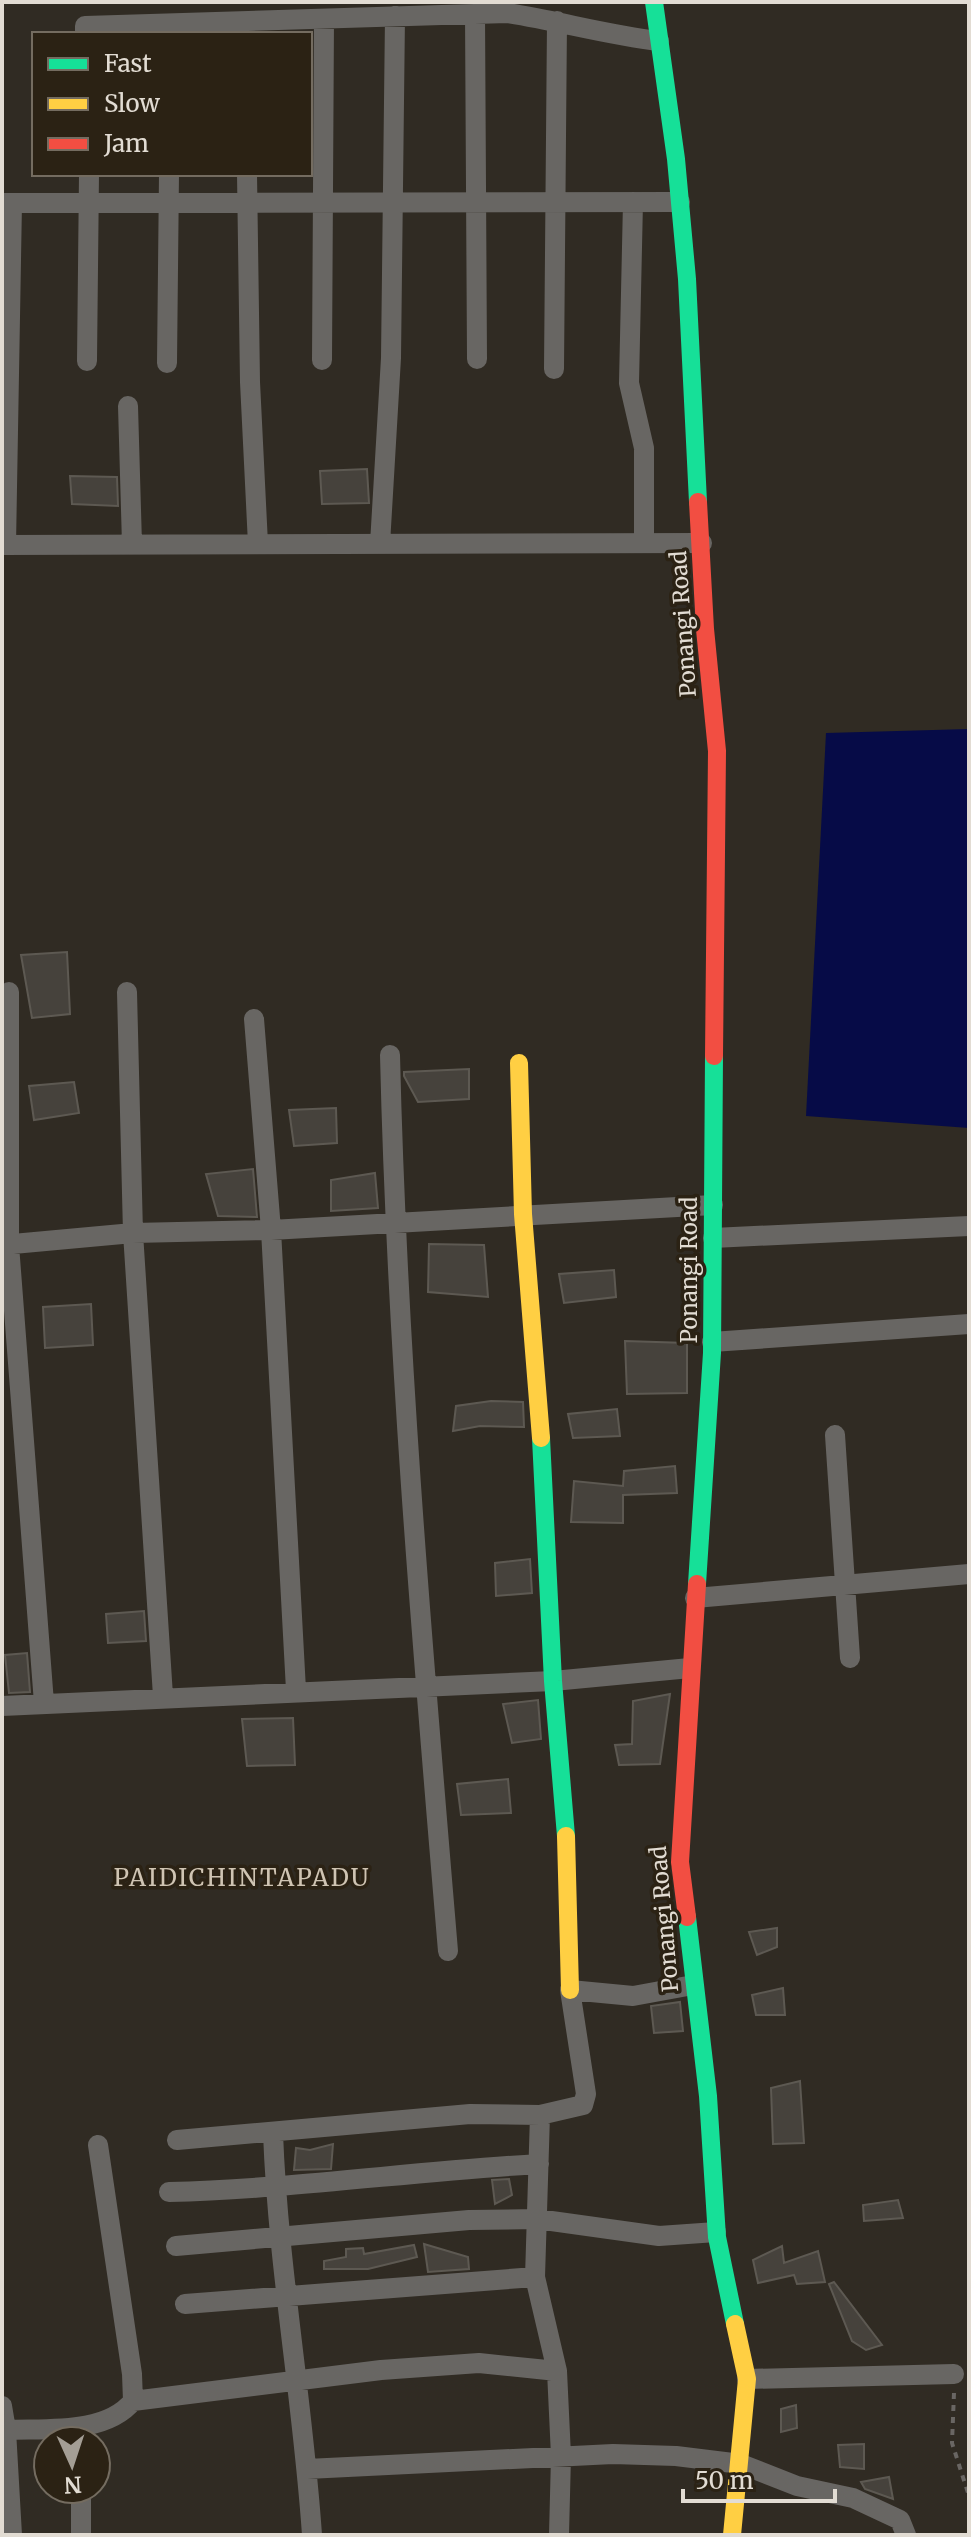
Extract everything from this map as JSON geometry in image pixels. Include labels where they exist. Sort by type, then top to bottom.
[{"type":"street","name":"Ponangi Road","points":[[654,2],[680,202],[696,399],[705,629],[717,751],[712,1342],[680,1862],[708,2096],[716,2232],[747,2379],[732,2535]]},
{"type":"street","points":[[85,32],[85,26],[244,28],[324,19],[507,13],[557,21],[609,36],[659,41]]},
{"type":"street","points":[[475,14],[479,203],[477,359]]},
{"type":"street","points":[[380,544],[386,394],[391,358],[395,16]]},
{"type":"street","points":[[322,360],[324,19]]},
{"type":"street","points":[[554,369],[557,21]]},
{"type":"street","points":[[87,361],[89,176]]},
{"type":"street","points":[[167,363],[169,176]]},
{"type":"street","points":[[247,176],[250,382],[258,544]]},
{"type":"street","points":[[633,202],[629,383],[644,448],[644,543]]},
{"type":"street","points":[[680,202],[7,203],[4,545],[702,543]]},
{"type":"street","points":[[128,406],[132,544]]},
{"type":"street","points":[[9,992],[5,1245],[44,1703]]},
{"type":"street","points":[[127,992],[133,1233],[163,1696]]},
{"type":"street","points":[[254,1019],[271,1230],[296,1690]]},
{"type":"street","points":[[390,1055],[394,1222],[448,1951]]},
{"type":"street","points":[[177,2140],[470,2114],[540,2115],[573,2110],[583,2105],[586,2094],[570,1990],[569,1874],[553,1681],[540,1407],[523,1214],[519,1063]]},
{"type":"street","points":[[5,1245],[133,1233],[271,1230],[713,1205]]},
{"type":"street","points":[[713,1238],[969,1226]]},
{"type":"street","points":[[712,1342],[969,1324]]},
{"type":"street","points":[[835,1435],[850,1658]]},
{"type":"street","points":[[695,1598],[969,1574]]},
{"type":"street","points":[[2,1706],[426,1684],[553,1681],[690,1668]]},
{"type":"street","points":[[570,1990],[633,1996],[693,1985]]},
{"type":"street","points":[[540,2115],[535,2277],[557,2371],[561,2456],[559,2535]]},
{"type":"street","points":[[273,2133],[275,2187],[289,2294],[312,2535]]},
{"type":"street","points":[[96,2425],[123,2413],[133,2401],[132,2374],[98,2145]]},
{"type":"street","points":[[169,2192],[275,2187],[381,2174],[539,2164]]},
{"type":"street","points":[[176,2246],[469,2220],[537,2219],[659,2236],[716,2232]]},
{"type":"street","points":[[185,2304],[535,2277]]},
{"type":"street","points":[[133,2401],[381,2370],[479,2363],[557,2371]]},
{"type":"street","points":[[747,2379],[954,2374]]},
{"type":"street","points":[[2,2406],[12,2535]]},
{"type":"street","points":[[6,2430],[32,2431]]},
{"type":"street","points":[[307,2469],[561,2456],[676,2456],[741,2464],[797,2486],[853,2498],[900,2520],[906,2535]]},
{"type":"street","points":[[81,2505],[81,2535]]},
{"type":"path","points":[[954,2374],[952,2443],[969,2496]]},
{"type":"shaded area","points":[[969,729],[969,1128],[806,1116],[826,733]]},
{"type":"building","points":[[367,469],[369,503],[322,504],[320,471]]},
{"type":"building","points":[[70,476],[117,477],[118,506],[72,504]]},
{"type":"building","points":[[67,952],[70,1014],[32,1018],[21,955]]},
{"type":"building","points":[[469,1069],[469,1099],[418,1102],[404,1076],[404,1072]]},
{"type":"building","points":[[74,1082],[79,1113],[34,1120],[29,1086]]},
{"type":"building","points":[[336,1108],[337,1143],[294,1146],[289,1110]]},
{"type":"building","points":[[253,1169],[257,1217],[218,1216],[206,1174]]},
{"type":"building","points":[[375,1173],[378,1208],[331,1211],[331,1180]]},
{"type":"building","points":[[429,1244],[484,1245],[488,1297],[428,1292]]},
{"type":"building","points":[[614,1270],[616,1297],[564,1303],[559,1274]]},
{"type":"building","points":[[91,1304],[93,1345],[45,1348],[43,1307]]},
{"type":"building","points":[[625,1341],[687,1343],[687,1393],[627,1394]]},
{"type":"building","points":[[491,1401],[523,1402],[524,1427],[480,1426],[453,1431],[456,1406]]},
{"type":"building","points":[[617,1409],[620,1436],[573,1438],[568,1414]]},
{"type":"building","points":[[675,1466],[677,1493],[623,1495],[623,1523],[571,1522],[574,1481],[623,1486],[624,1471]]},
{"type":"building","points":[[530,1559],[532,1593],[496,1596],[495,1563]]},
{"type":"building","points":[[144,1611],[146,1641],[108,1643],[106,1614]]},
{"type":"building","points":[[27,1653],[30,1692],[9,1693],[5,1655]]},
{"type":"building","points":[[670,1694],[660,1764],[619,1765],[615,1745],[632,1744],[633,1701]]},
{"type":"building","points":[[538,1700],[541,1739],[512,1743],[503,1704]]},
{"type":"building","points":[[293,1718],[295,1765],[247,1766],[242,1719]]},
{"type":"building","points":[[508,1779],[511,1813],[461,1815],[457,1784]]},
{"type":"building","points":[[777,1928],[777,1947],[757,1955],[749,1932]]},
{"type":"building","points":[[783,1988],[785,2015],[756,2015],[752,1995]]},
{"type":"building","points":[[680,2002],[683,2031],[654,2033],[651,2006]]},
{"type":"building","points":[[800,2081],[804,2143],[773,2144],[771,2088]]},
{"type":"building","points":[[333,2144],[331,2169],[294,2170],[296,2148],[310,2150]]},
{"type":"building","points":[[509,2179],[512,2195],[495,2204],[492,2180]]},
{"type":"building","points":[[898,2200],[903,2218],[864,2221],[863,2205]]},
{"type":"building","points":[[424,2244],[468,2257],[469,2269],[428,2272]]},
{"type":"building","points":[[414,2245],[417,2257],[368,2269],[324,2269],[324,2261],[346,2257],[346,2249],[363,2248],[364,2254]]},
{"type":"building","points":[[782,2246],[784,2263],[818,2251],[825,2282],[797,2284],[794,2275],[758,2283],[753,2260]]},
{"type":"building","points":[[834,2282],[882,2345],[866,2350],[852,2341],[829,2284]]},
{"type":"building","points":[[796,2405],[797,2428],[781,2432],[781,2409]]},
{"type":"building","points":[[864,2444],[864,2469],[840,2467],[838,2445]]},
{"type":"building","points":[[889,2477],[893,2499],[865,2489],[861,2482]]},
{"type":"traffic: fast","points":[[654,2],[676,159],[687,279],[698,502]]},
{"type":"traffic: fast","points":[[697,1584],[712,1353],[714,1056]]},
{"type":"traffic: fast","points":[[541,1438],[553,1681],[566,1836]]},
{"type":"traffic: fast","points":[[687,1917],[708,2096],[717,2237],[735,2324]]},
{"type":"traffic: slow","points":[[519,1063],[523,1214],[541,1438]]},
{"type":"traffic: slow","points":[[566,1836],[570,1990]]},
{"type":"traffic: slow","points":[[732,2535],[747,2379],[735,2324]]},
{"type":"traffic: jam","points":[[698,502],[705,629],[717,751],[714,1056]]},
{"type":"traffic: jam","points":[[687,1917],[680,1862],[697,1584]]},
{"type":"district","name":"PAIDICHINTAPADU","points":[[242,1878]]}]
